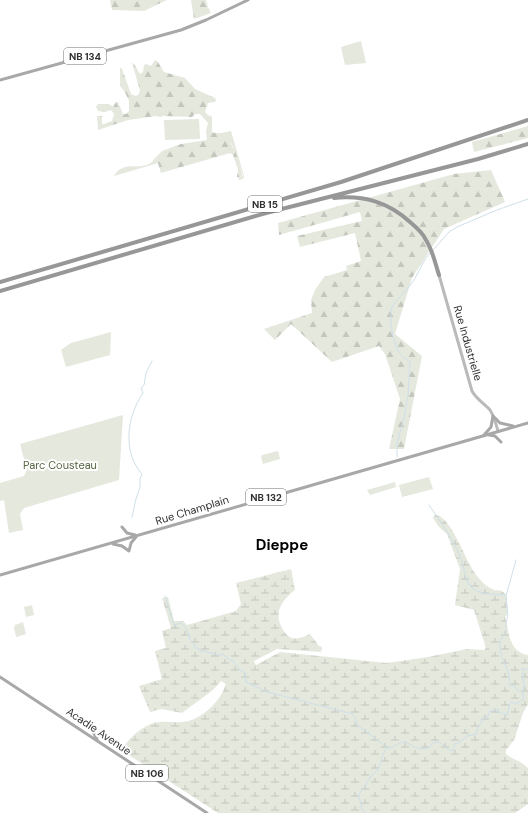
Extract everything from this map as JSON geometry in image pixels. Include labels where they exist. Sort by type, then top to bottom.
[{"type":"highway","name":"NB 15","points":[[0,282],[341,182],[528,120]]},
{"type":"highway","name":"NB 15","points":[[0,291],[266,213],[470,161],[528,144]]},
{"type":"highway","points":[[320,199],[356,197],[385,204],[402,214],[426,238],[432,250],[439,275]]},
{"type":"main road","name":"NB 134","points":[[0,80],[180,30],[206,20],[248,0]]},
{"type":"main road","name":"Rue Industrielle","points":[[439,275],[472,391],[477,399],[490,410],[498,432]]},
{"type":"main road","points":[[493,416],[503,425],[515,426]]},
{"type":"main road","points":[[483,436],[491,427],[493,416]]},
{"type":"main road","name":"Rue Champlain","points":[[0,575],[528,423]]},
{"type":"main road","points":[[483,436],[493,436],[501,442]]},
{"type":"main road","points":[[109,544],[116,544],[129,551],[130,543],[137,536],[127,533],[122,527]]},
{"type":"main road","name":"Acadie Avenue","points":[[0,676],[207,813]]},
{"type":"main road","points":[[93,725],[93,732],[98,741]]},
{"type":"green space","points":[[110,0],[167,0],[144,11],[112,10]]},
{"type":"green space","points":[[191,0],[206,0],[211,13],[194,19]]},
{"type":"green space","points":[[361,41],[366,63],[345,65],[341,47]]},
{"type":"green space","points":[[155,60],[164,72],[185,78],[195,89],[215,98],[215,102],[208,103],[205,112],[212,117],[212,132],[224,133],[228,135],[235,150],[242,174],[241,178],[237,177],[238,169],[233,155],[230,153],[161,173],[156,157],[162,151],[181,144],[207,140],[206,131],[208,123],[200,114],[195,114],[192,117],[156,116],[128,120],[98,130],[97,116],[102,116],[102,124],[104,124],[112,121],[114,114],[111,110],[104,112],[98,111],[96,107],[98,104],[109,104],[113,107],[116,102],[118,102],[123,114],[126,114],[129,111],[129,101],[125,92],[120,86],[120,68],[122,69],[131,94],[136,96],[139,94],[140,90],[132,63],[140,74],[143,72],[144,65],[146,64],[151,66]]},
{"type":"green space","points":[[199,119],[200,139],[165,140],[164,120]]},
{"type":"green space","points":[[528,126],[528,138],[474,152],[472,142]]},
{"type":"green space","points":[[231,131],[244,176],[243,179],[239,180],[238,178],[241,178],[243,175],[235,152],[228,137],[222,133]]},
{"type":"green space","points":[[156,157],[158,163],[114,176],[122,168],[145,166],[151,163]]},
{"type":"green space","points":[[491,170],[505,202],[444,229],[412,278],[395,334],[422,356],[404,449],[389,449],[400,399],[385,354],[379,346],[332,362],[291,324],[275,340],[264,329],[312,313],[311,300],[315,290],[324,277],[347,270],[346,266],[361,261],[355,233],[300,247],[297,236],[362,221],[360,212],[279,235],[278,223],[454,174]]},
{"type":"green space","points":[[111,332],[110,355],[66,367],[61,350],[71,343]]},
{"type":"green space","name":"Parc Cousteau","points":[[123,415],[119,480],[24,508],[20,514],[23,530],[9,533],[4,500],[0,501],[0,483],[24,476],[27,470],[20,444]]},
{"type":"green space","points":[[278,451],[280,459],[263,464],[261,457],[262,455]]},
{"type":"green space","points":[[429,477],[433,489],[402,497],[399,485]]},
{"type":"green space","points":[[395,482],[396,487],[370,495],[367,490]]},
{"type":"green space","points":[[435,515],[440,516],[450,527],[479,579],[486,586],[494,590],[504,592],[507,599],[507,615],[505,617],[513,646],[522,653],[528,655],[528,704],[523,713],[514,740],[506,750],[506,754],[528,768],[528,804],[515,813],[218,813],[121,750],[134,735],[151,724],[158,722],[187,721],[203,714],[219,698],[226,684],[221,681],[213,690],[182,713],[161,709],[150,712],[139,686],[162,679],[155,651],[166,648],[162,631],[171,628],[162,598],[168,597],[174,621],[183,621],[187,625],[236,611],[241,604],[236,583],[291,569],[295,590],[282,603],[279,613],[280,624],[286,634],[292,638],[299,638],[310,634],[319,646],[322,647],[321,652],[277,649],[254,661],[256,665],[280,652],[387,663],[467,649],[484,650],[486,648],[474,610],[455,605],[460,569],[447,534],[439,527],[433,518]]},
{"type":"green space","points":[[32,605],[34,615],[26,617],[24,607]]},
{"type":"green space","points":[[23,622],[26,634],[16,637],[14,628],[15,625]]},
{"type":"waterway","points":[[433,250],[449,232],[457,227],[528,199]]},
{"type":"waterway","points":[[397,457],[397,443],[408,396],[410,362],[401,355],[395,343],[392,330],[391,311],[394,304],[412,283],[425,259],[431,252]]},
{"type":"waterway","points":[[132,517],[142,474],[131,455],[129,445],[130,423],[133,412],[143,393],[141,388],[144,385],[146,373],[152,361]]},
{"type":"waterway","points":[[429,505],[457,549],[466,579],[470,586],[482,593],[506,595]]},
{"type":"waterway","points":[[165,596],[174,625],[181,623],[185,627],[190,637],[189,639],[195,645],[194,648],[218,655],[222,654],[234,662],[240,670],[245,673],[246,682],[267,692],[353,714],[356,724],[388,748],[406,742],[411,746],[424,749],[429,747],[434,742],[438,742],[447,749],[453,751],[455,743],[459,743],[467,736],[477,734],[482,718],[487,718],[490,711],[499,709],[499,713],[505,713],[507,716],[510,703],[515,704],[524,699],[522,693],[515,688],[515,685],[509,686],[510,679],[500,650],[500,640],[505,634],[508,616],[506,596],[516,560]]},
{"type":"waterway","points":[[523,693],[524,685],[522,668],[526,670],[528,668]]},
{"type":"waterway","points":[[366,813],[362,810],[359,796],[370,777],[378,770],[387,748]]},
{"type":"district","name":"Dieppe","points":[[282,545]]}]
